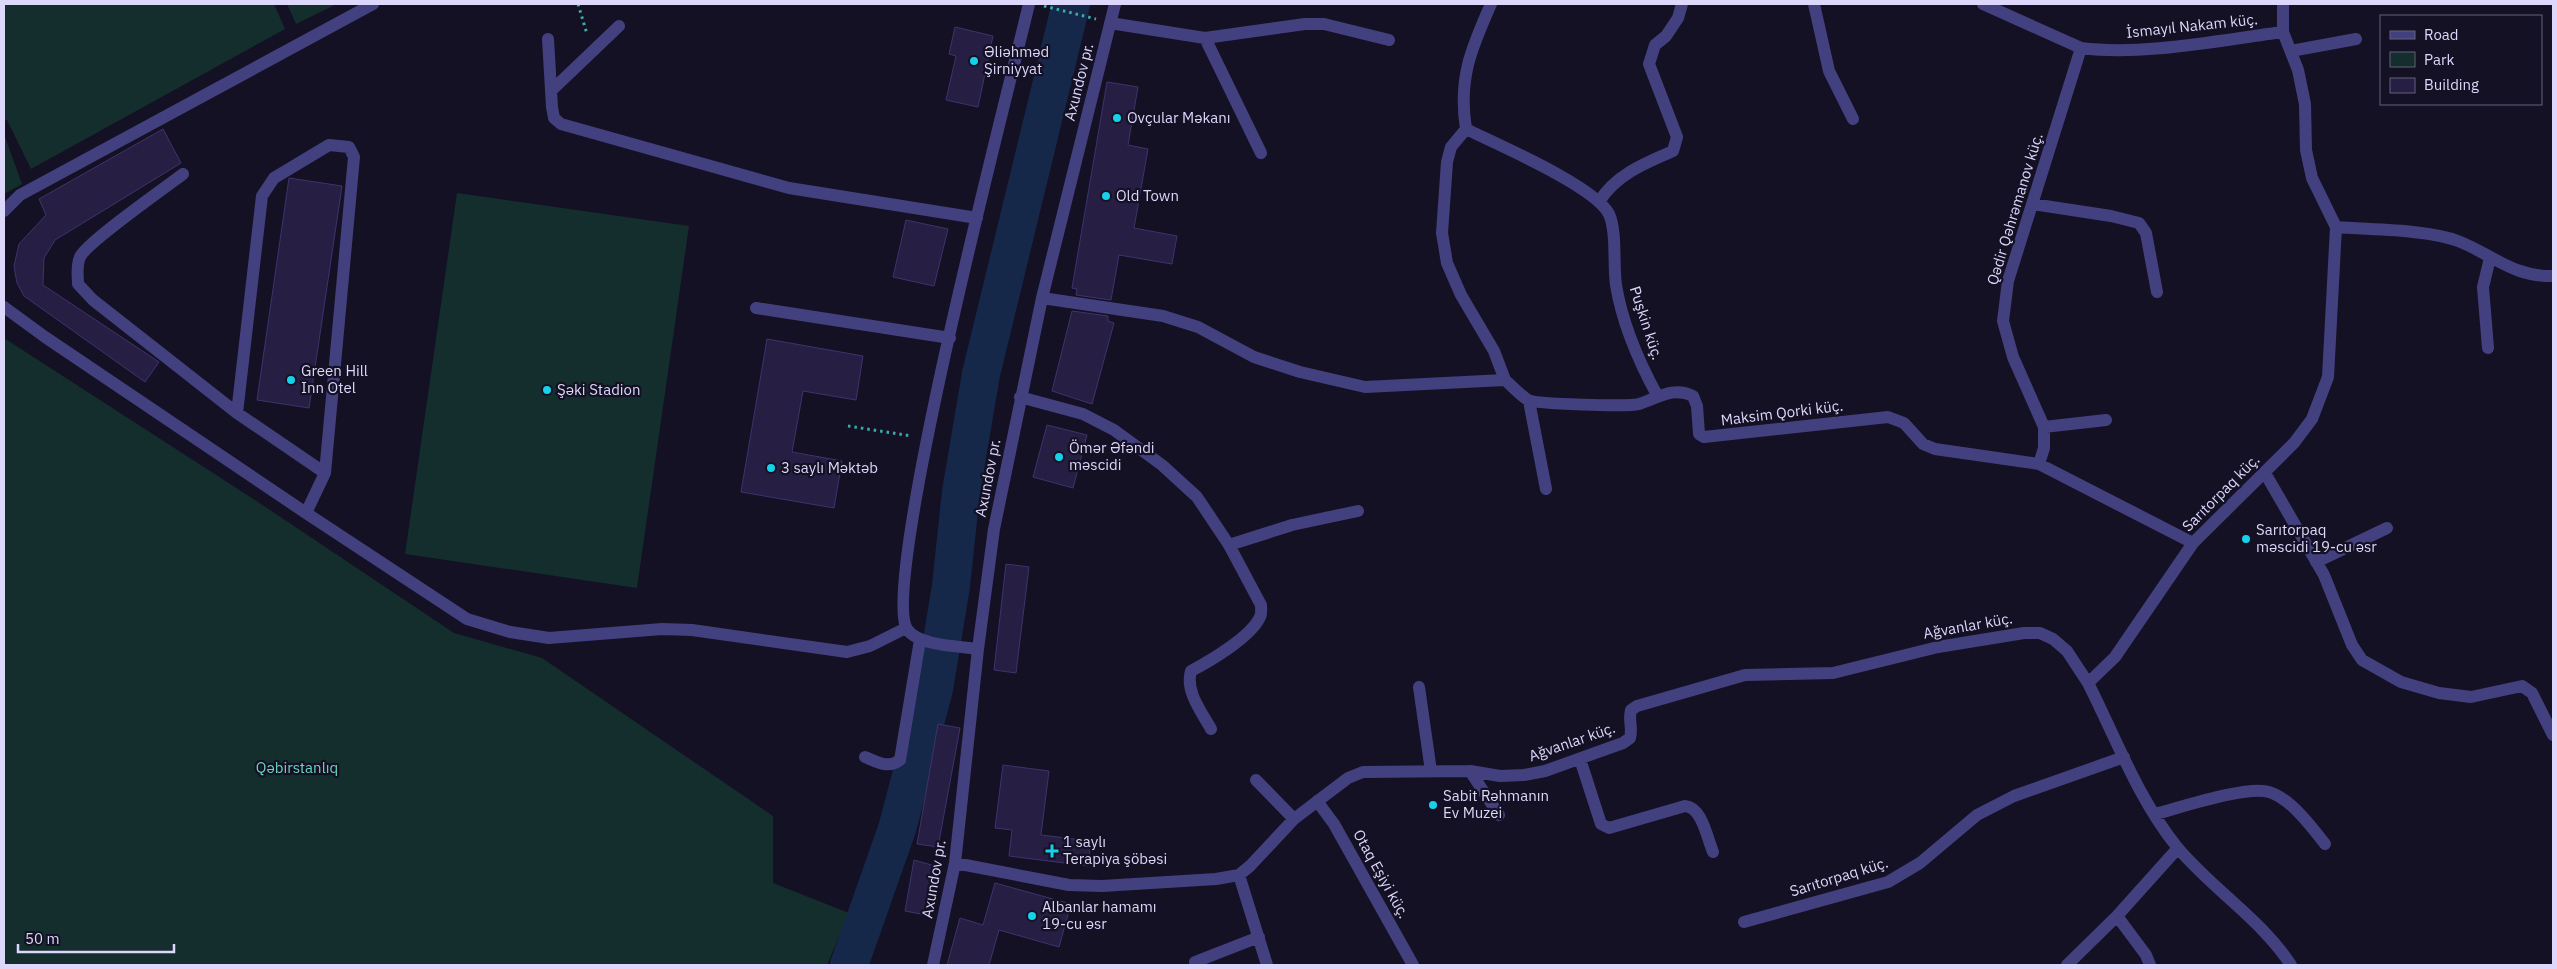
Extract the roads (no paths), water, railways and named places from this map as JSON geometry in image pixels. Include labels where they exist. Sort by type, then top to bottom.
[{"type":"street","points":[[4,211],[20,195],[373,4]]},
{"type":"street","points":[[978,649],[920,640],[906,628],[903,604],[905,579],[927,438],[977,218],[1030,4]]},
{"type":"street","name":"Axundov pr.","points":[[933,965],[955,863],[978,649],[994,529],[1020,397],[1105,21],[1115,4]]},
{"type":"street","points":[[1491,4],[1476,39],[1464,78],[1463,108],[1466,129],[1451,147],[1447,162],[1442,233],[1447,263],[1460,295],[1494,351],[1505,380],[1529,401],[1546,489]]},
{"type":"street","points":[[1599,202],[1608,186],[1645,162],[1673,151],[1677,137],[1649,64],[1654,45],[1666,36],[1678,18],[1682,4]]},
{"type":"street","points":[[1814,4],[1829,71],[1853,119]]},
{"type":"street","name":"İsmayıl Nakam küç.","points":[[1983,4],[2081,48],[2140,49],[2284,32]]},
{"type":"street","points":[[2283,4],[2284,32],[2298,70],[2305,104],[2306,150],[2312,178],[2336,227],[2431,235],[2458,241],[2490,258],[2525,273],[2553,276]]},
{"type":"street","points":[[1105,21],[1205,38],[1305,24],[1324,24],[1389,40]]},
{"type":"street","points":[[551,91],[619,26]]},
{"type":"street","points":[[1205,38],[1261,153]]},
{"type":"street","points":[[548,39],[554,118],[561,124],[790,188],[977,218]]},
{"type":"street","points":[[2291,51],[2356,39]]},
{"type":"street","name":"Qədir Qəhrəmanov küç.","points":[[2039,464],[2044,448],[2044,427],[2013,357],[2003,321],[2008,280],[2081,48]]},
{"type":"street","name":"Puşkin küç.","points":[[1466,129],[1574,183],[1599,202],[1608,213],[1611,223],[1616,286],[1624,318],[1647,378],[1656,395]]},
{"type":"street","points":[[237,413],[262,196],[274,178],[328,145],[349,147],[354,157],[325,473],[306,514]]},
{"type":"street","points":[[183,174],[95,241],[80,256],[78,284],[93,300],[237,413],[325,473]]},
{"type":"street","points":[[2032,204],[2112,216],[2139,223],[2146,233],[2157,292]]},
{"type":"street","name":"Sarıtorpaq küç.","points":[[2088,683],[2115,657],[2193,543],[2294,443],[2312,419],[2328,377],[2336,227]]},
{"type":"street","points":[[2488,348],[2483,287],[2490,258]]},
{"type":"street","points":[[1042,298],[1163,316],[1198,327],[1254,358],[1300,372],[1365,387],[1505,380]]},
{"type":"street","points":[[4,307],[45,337],[306,514],[467,619],[510,632],[549,638],[662,629],[692,630],[846,652],[870,646],[906,628]]},
{"type":"street","points":[[756,308],[950,338]]},
{"type":"street","name":"Maksim Qorki küç.","points":[[1529,401],[1620,406],[1638,404],[1656,395],[1684,392],[1693,396],[1697,406],[1700,434],[1704,437],[1888,417],[1904,423],[1923,444],[1935,449],[2039,464],[2193,543]]},
{"type":"street","points":[[1020,397],[1083,414],[1114,430],[1162,466],[1197,497],[1230,545],[1261,605],[1261,616],[1253,627],[1228,648],[1210,662],[1191,671],[1188,678],[1191,692],[1211,729]]},
{"type":"street","points":[[2044,427],[2106,420]]},
{"type":"street","points":[[2265,473],[2316,562],[2339,608],[2352,645],[2362,660],[2401,682],[2439,693],[2471,697],[2522,686],[2532,693],[2553,735]]},
{"type":"street","points":[[1230,545],[1292,525],[1358,511]]},
{"type":"street","points":[[2316,562],[2387,528]]},
{"type":"street","name":"Ağvanlar küç.","points":[[1239,875],[1250,866],[1294,818],[1348,778],[1363,772],[1470,771],[1500,776],[1524,775],[1545,771],[1623,743],[1630,738],[1629,717],[1631,710],[1637,706],[1745,675],[1833,673],[1938,647],[2024,633],[2040,633],[2053,639],[2067,651],[2088,683]]},
{"type":"street","points":[[865,757],[885,765],[894,765],[900,760],[920,640]]},
{"type":"street","points":[[2088,683],[2124,757],[2155,814],[2178,848],[2278,945],[2291,965]]},
{"type":"street","points":[[1420,687],[1431,771]]},
{"type":"street","name":"Sarıtorpaq küç.","points":[[1744,922],[1888,882],[1920,863],[1976,815],[2014,796],[2124,757]]},
{"type":"street","points":[[1580,759],[1601,824],[1609,828],[1685,806],[1691,807],[1697,811],[1713,852]]},
{"type":"street","points":[[1470,771],[1499,815]]},
{"type":"street","points":[[1256,780],[1294,818]]},
{"type":"street","points":[[2155,814],[2250,791],[2269,792],[2300,812],[2324,844]]},
{"type":"street","name":"Otaq Eşiyi küç.","points":[[1318,801],[1334,824],[1413,965]]},
{"type":"street","points":[[2067,965],[2117,916],[2178,848]]},
{"type":"street","points":[[955,863],[1070,886],[1102,886],[1216,879],[1239,875],[1267,965]]},
{"type":"street","points":[[2117,916],[2146,955],[2150,965]]},
{"type":"street","points":[[1195,962],[1259,937]]},
{"type":"waterway","points":[[849,965],[897,829],[934,689],[951,586],[961,492],[981,374],[1071,4]]},
{"type":"place","name":"Əliəhməd Şirniyyat","points":[[974,61]]},
{"type":"place","name":"Ovçular Məkanı","points":[[1117,118]]},
{"type":"place","name":"Old Town","points":[[1106,196]]},
{"type":"place","name":"Green Hill Inn Otel","points":[[291,380]]},
{"type":"place","name":"Şəki Stadion","points":[[547,390]]},
{"type":"place","name":"Ömər Əfəndi məscidi","points":[[1059,457]]},
{"type":"place","name":"3 saylı Məktəb","points":[[771,468]]},
{"type":"place","name":"Sarıtorpaq məscidi 19-cu əsr","points":[[2246,539]]},
{"type":"place","name":"Sabit Rəhmanın Ev Muzei","points":[[1433,805]]},
{"type":"place","name":"1 saylı Terapiya şöbəsi","points":[[1052,851]]},
{"type":"place","name":"Albanlar hamamı 19-cu əsr","points":[[1032,916]]},
{"type":"park label","name":"Qəbirstanlıq","points":[[297,768]]}]
